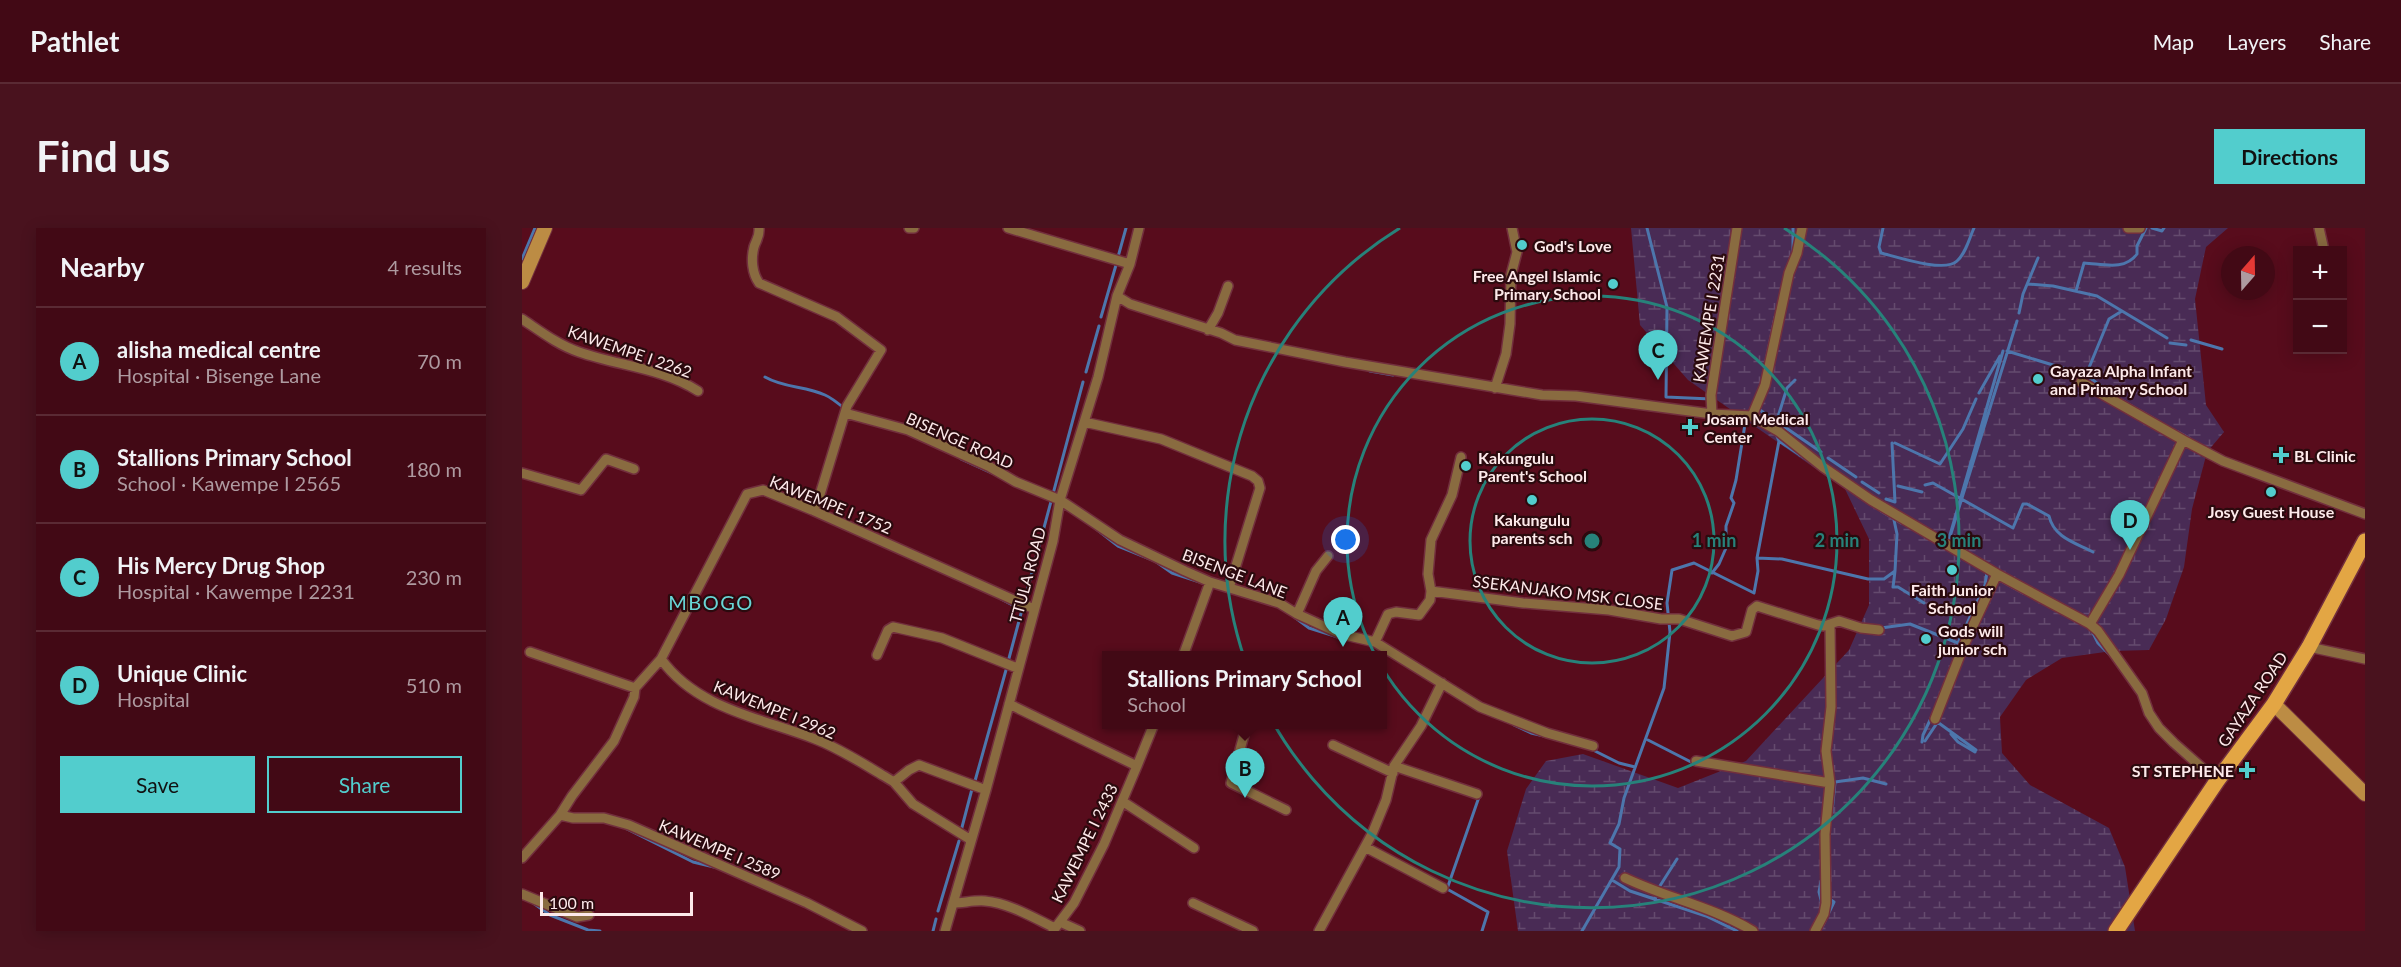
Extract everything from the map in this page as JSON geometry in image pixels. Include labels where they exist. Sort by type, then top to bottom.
[{"type":"main road","name":"GAYAZA ROAD","points":[[2116,931],[2217,781],[2274,704],[2309,647],[2365,541]]},
{"type":"street","points":[[522,282],[545,228]]},
{"type":"street","points":[[759,228],[760,236],[754,246],[753,260],[753,270],[759,283],[829,312],[857,330],[881,350],[845,413],[818,501],[812,510]]},
{"type":"street","points":[[1008,228],[1130,264]]},
{"type":"street","name":"TTULA ROAD","points":[[945,931],[986,790],[1053,541],[1060,500],[1098,377],[1117,296],[1130,264],[1139,228]]},
{"type":"street","points":[[1495,388],[1506,354],[1510,324],[1512,275],[1517,252],[1512,228]]},
{"type":"street","name":"KAWEMPE I 2231","points":[[1712,414],[1716,362],[1737,228]]},
{"type":"street","points":[[1752,416],[1765,385],[1789,273],[1797,253],[1802,228]]},
{"type":"street","points":[[2128,228],[2140,228]]},
{"type":"street","points":[[2319,228],[2323,246]]},
{"type":"street","points":[[1208,330],[1218,313],[1228,286]]},
{"type":"street","points":[[1117,296],[1130,304],[1235,340],[1344,362],[1542,395],[1642,403],[1712,414],[1752,416],[1778,431],[1823,467],[1871,500],[1997,574],[2090,624],[2098,631],[2142,693],[2149,713],[2159,728],[2217,781]]},
{"type":"street","name":"KAWEMPE I 2262","points":[[522,319],[567,348],[662,374],[682,381],[698,391]]},
{"type":"street","points":[[2081,382],[2223,461],[2365,514]]},
{"type":"street","name":"BISENGE ROAD","points":[[845,413],[908,430],[1060,500]]},
{"type":"street","points":[[1084,422],[1161,439],[1252,476],[1258,481],[1260,488],[1255,506],[1228,588]]},
{"type":"street","points":[[2090,624],[2119,575],[2183,440]]},
{"type":"street","points":[[1374,642],[1388,614],[1396,612],[1419,615],[1430,600],[1428,574],[1431,540],[1452,495],[1461,457]]},
{"type":"street","points":[[522,473],[581,490],[606,459],[634,469]]},
{"type":"street","name":"KAWEMPE I 1752","points":[[522,858],[560,815],[614,741],[634,697],[635,688],[661,659],[747,494],[763,490],[1034,609]]},
{"type":"street","name":"BISENGE LANE","points":[[1060,500],[1120,540],[1210,582],[1279,603],[1341,634],[1374,642],[1480,707],[1547,733],[1593,746]]},
{"type":"street","points":[[1297,614],[1316,571],[1328,556]]},
{"type":"street","points":[[1935,719],[1964,645],[1997,574]]},
{"type":"street","points":[[1185,651],[1210,582]]},
{"type":"street","name":"SSEKANJAKO MSK CLOSE","points":[[1431,591],[1534,605],[1608,610],[1661,619],[1679,619],[1732,636],[1746,633],[1755,607],[1818,625],[1830,624]]},
{"type":"street","points":[[1815,931],[1824,914],[1826,903],[1825,834],[1830,783],[1827,751],[1831,707],[1830,624],[1839,621],[1861,628],[1879,630]]},
{"type":"street","points":[[877,655],[888,630],[893,627],[942,638],[1017,668]]},
{"type":"street","points":[[2309,647],[2365,658]]},
{"type":"street","points":[[530,652],[635,688]]},
{"type":"street","name":"KAWEMPE I 2962","points":[[661,659],[678,679],[708,699],[737,713],[814,738],[894,782],[912,804],[971,840]]},
{"type":"street","points":[[1319,931],[1365,847],[1386,800],[1394,770],[1421,726],[1442,683]]},
{"type":"street","points":[[1009,704],[1137,766]]},
{"type":"street","points":[[2274,704],[2365,794]]},
{"type":"street","name":"KAWEMPE I 2433","points":[[1056,927],[1074,903],[1104,844],[1152,729]]},
{"type":"street","points":[[1247,729],[1231,783],[1286,810]]},
{"type":"street","points":[[1334,745],[1394,770],[1477,794]]},
{"type":"street","points":[[1696,761],[1830,783]]},
{"type":"street","points":[[894,782],[912,767],[919,765],[986,790]]},
{"type":"street","points":[[1122,801],[1194,848]]},
{"type":"street","name":"KAWEMPE I 2589","points":[[560,815],[573,818],[604,818],[629,825],[807,903],[862,931]]},
{"type":"street","points":[[1365,847],[1443,888]]},
{"type":"street","points":[[1625,878],[1660,894],[1707,909],[1753,931]]},
{"type":"street","points":[[522,894],[577,917],[589,915]]},
{"type":"street","points":[[953,903],[986,901],[1056,927],[1080,931]]},
{"type":"street","points":[[1192,903],[1253,931]]},
{"type":"green space","points":[[1631,228],[2228,228],[2206,247],[2195,299],[2206,405],[2224,432],[2207,452],[2192,509],[2184,567],[2166,619],[2149,650],[2112,651],[2062,658],[2026,680],[2000,717],[2002,753],[2030,785],[2109,828],[2125,867],[2135,931],[1518,931],[1507,851],[1526,789],[1546,761],[1583,754],[1678,788],[1746,761],[1849,650],[1869,605],[1869,539],[1845,489],[1688,380],[1640,325]]},
{"type":"waterway","points":[[522,259],[535,228]]},
{"type":"waterway","points":[[1118,257],[1126,228]]},
{"type":"waterway","points":[[1647,228],[1667,307],[1666,397],[1711,399]]},
{"type":"waterway","points":[[1793,228],[1793,253]]},
{"type":"waterway","points":[[1883,228],[1879,247],[1881,253],[1932,265],[1951,264],[1957,261],[1965,250],[1974,228]]},
{"type":"waterway","points":[[2076,291],[2084,263],[2113,265],[2126,263],[2137,254],[2137,246],[2146,228]]},
{"type":"waterway","points":[[2152,228],[2162,231],[2164,228]]},
{"type":"waterway","points":[[2019,313],[2023,294],[2038,258]]},
{"type":"waterway","points":[[1101,317],[1116,265]]},
{"type":"waterway","points":[[2028,284],[2053,286],[2097,296],[2167,338]]},
{"type":"waterway","points":[[2007,351],[2086,375],[2109,319],[2122,311]]},
{"type":"waterway","points":[[1765,366],[1775,317]]},
{"type":"waterway","points":[[1948,543],[2017,321]]},
{"type":"waterway","points":[[1086,372],[1099,326]]},
{"type":"waterway","points":[[2191,340],[2222,349]]},
{"type":"waterway","points":[[2170,343],[2186,345]]},
{"type":"waterway","points":[[1948,542],[2003,351]]},
{"type":"waterway","points":[[1979,393],[2000,356]]},
{"type":"waterway","points":[[1370,371],[1393,375]]},
{"type":"waterway","points":[[2086,375],[2116,397],[2158,421]]},
{"type":"waterway","points":[[765,377],[772,381],[825,395],[845,409]]},
{"type":"waterway","points":[[1777,420],[1787,388],[1795,380]]},
{"type":"waterway","points":[[1008,662],[1083,382]]},
{"type":"waterway","points":[[1895,443],[1940,464],[1963,429],[1976,399]]},
{"type":"waterway","points":[[1757,408],[1821,452]]},
{"type":"waterway","points":[[1712,573],[1726,548],[1726,526],[1734,503],[1731,498],[1746,418]]},
{"type":"waterway","points":[[2178,432],[2189,438]]},
{"type":"waterway","points":[[1582,931],[1619,867],[1620,849],[1610,843],[1619,824],[1624,798],[1664,688],[1670,632],[1667,603],[1672,570],[1694,563],[1754,593],[1758,571],[1757,558],[1779,441],[1776,434]]},
{"type":"waterway","points":[[1779,441],[1809,461]]},
{"type":"waterway","points":[[1886,499],[1895,502],[1892,443]]},
{"type":"waterway","points":[[1828,458],[1856,477]]},
{"type":"waterway","points":[[961,459],[996,475]]},
{"type":"waterway","points":[[1862,482],[1879,493]]},
{"type":"waterway","points":[[1925,485],[1933,483],[2013,528],[2023,504],[2027,504],[2049,516],[2061,535],[2093,552]]},
{"type":"waterway","points":[[1898,486],[1922,492]]},
{"type":"waterway","points":[[1881,511],[1901,523]]},
{"type":"waterway","points":[[1894,520],[1897,534],[1895,571]]},
{"type":"waterway","points":[[1095,528],[1118,546],[1155,561],[1172,573],[1243,596]]},
{"type":"waterway","points":[[1757,558],[1782,559],[1868,579],[1884,579],[1895,571],[1893,587],[1898,587],[1924,603]]},
{"type":"waterway","points":[[1881,628],[1910,624],[1958,643],[1985,585],[1987,572]]},
{"type":"waterway","points":[[2003,582],[2023,593]]},
{"type":"waterway","points":[[1001,599],[1022,610]]},
{"type":"waterway","points":[[1293,616],[1309,628],[1341,638]]},
{"type":"waterway","points":[[2092,631],[2098,643],[2109,654]]},
{"type":"waterway","points":[[975,781],[1006,670]]},
{"type":"waterway","points":[[1922,742],[1932,716]]},
{"type":"waterway","points":[[1937,720],[1976,750]]},
{"type":"waterway","points":[[1925,741],[1937,723]]},
{"type":"waterway","points":[[1514,725],[1544,736]]},
{"type":"waterway","points":[[1951,734],[1958,742],[1975,752]]},
{"type":"waterway","points":[[1648,740],[1695,764]]},
{"type":"waterway","points":[[1591,749],[1619,763],[1635,767]]},
{"type":"waterway","points":[[1832,812],[1835,782],[1863,778],[1886,784]]},
{"type":"waterway","points":[[961,831],[972,789]]},
{"type":"waterway","points":[[1476,796],[1479,797],[1447,889],[1488,912],[1482,931]]},
{"type":"waterway","points":[[627,829],[693,862],[714,867]]},
{"type":"waterway","points":[[938,911],[959,841]]},
{"type":"waterway","points":[[1829,845],[1830,881]]},
{"type":"waterway","points":[[1655,900],[1658,889],[1677,859]]},
{"type":"waterway","points":[[1612,880],[1630,891],[1706,916],[1737,931]]},
{"type":"waterway","points":[[1821,881],[1819,892],[1822,904]]},
{"type":"waterway","points":[[1822,927],[1834,902],[1828,898]]},
{"type":"waterway","points":[[529,900],[550,915],[588,930],[600,931]]},
{"type":"waterway","points":[[933,931],[936,919]]},
{"type":"place","name":"God's Love","points":[[1522,245]]},
{"type":"place","name":"Free Angel Islamic Primary School","points":[[1613,284]]},
{"type":"place","name":"Gayaza Alpha Infant and Primary School","points":[[2038,379]]},
{"type":"place","name":"His Mercy Drug Shop","points":[[1658,380]]},
{"type":"place","name":"Josam Medical Center","points":[[1690,427]]},
{"type":"place","name":"BL Clinic","points":[[2281,455]]},
{"type":"place","name":"Kakungulu Parent's School","points":[[1466,466]]},
{"type":"place","name":"Josy Guest House","points":[[2271,492]]},
{"type":"place","name":"Kakungulu parents sch","points":[[1532,500]]},
{"type":"place","name":"Unique Clinic","points":[[2130,550]]},
{"type":"place","name":"Faith Junior School","points":[[1952,570]]},
{"type":"place","name":"Gods will junior sch","points":[[1926,639]]},
{"type":"place","name":"alisha medical centre","points":[[1343,647]]},
{"type":"place","name":"ST STEPHENE","points":[[2247,770]]},
{"type":"place","name":"Stallions Primary School","points":[[1245,798]]},
{"type":"district","name":"MBOGO","points":[[711,602]]}]
